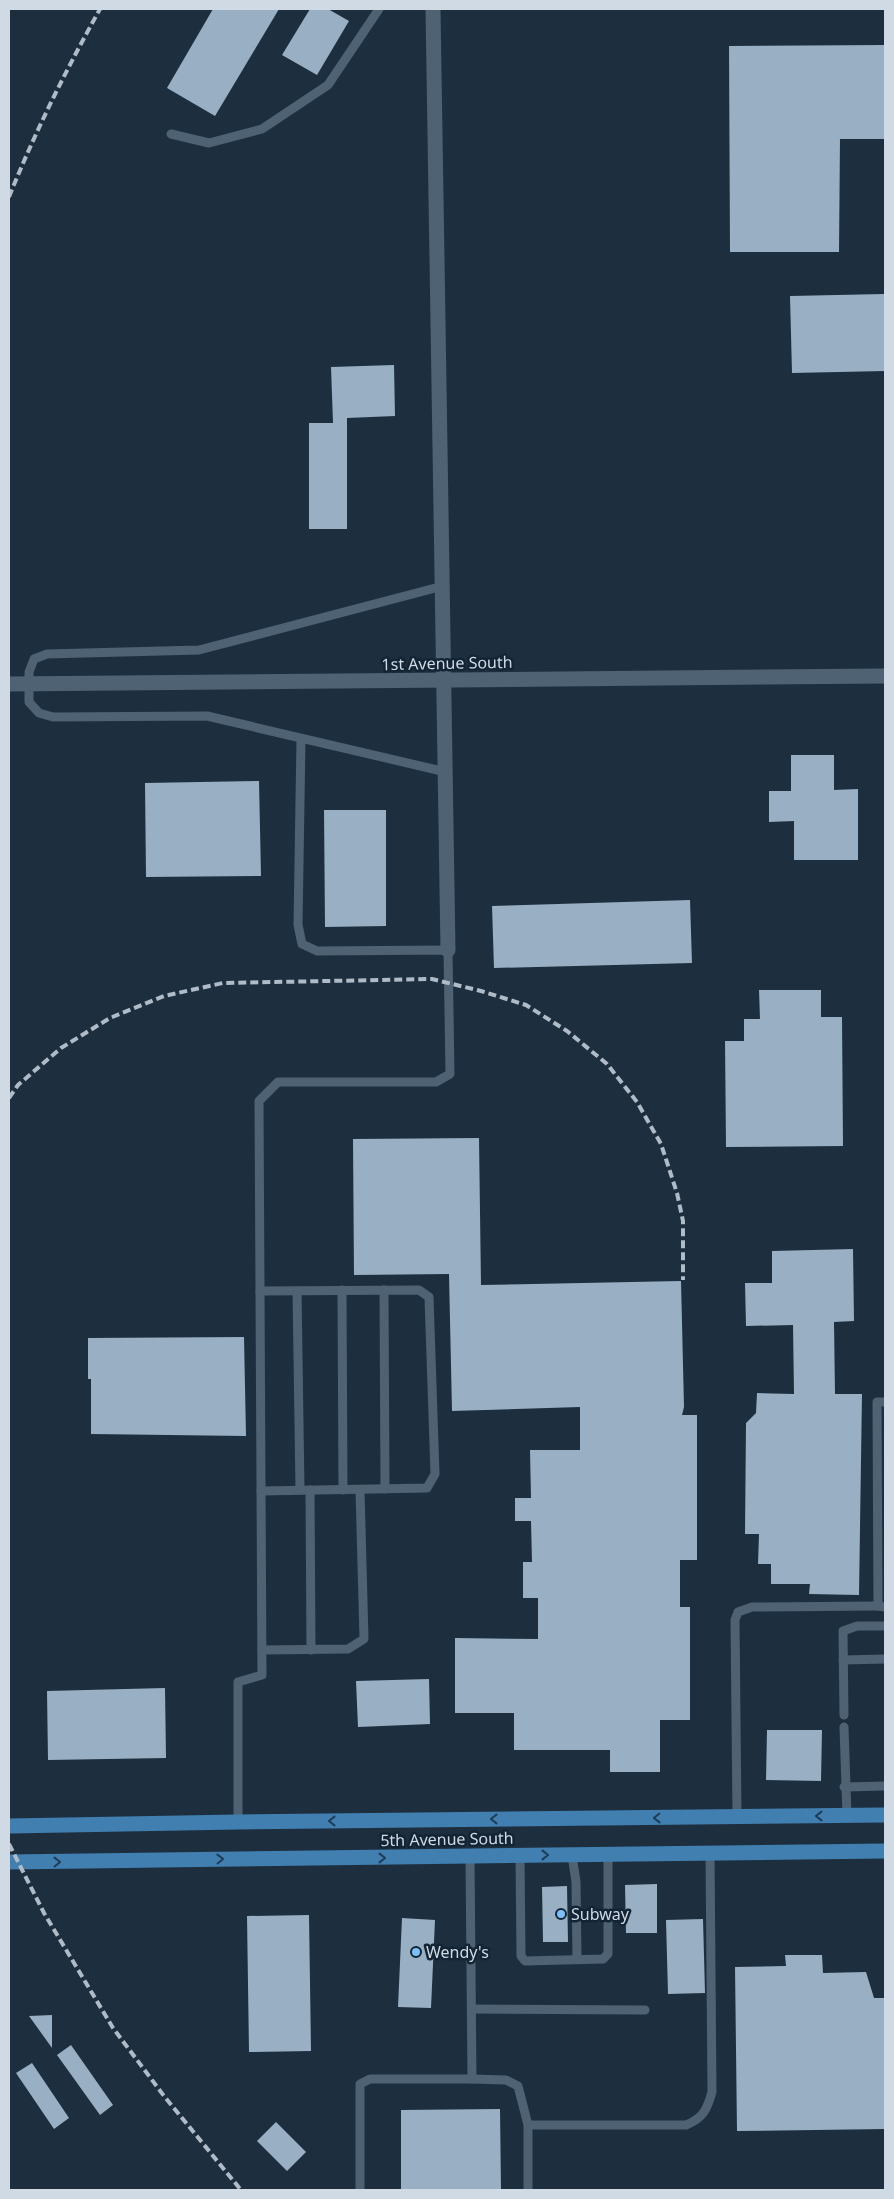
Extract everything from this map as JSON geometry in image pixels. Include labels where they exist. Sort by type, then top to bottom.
[{"type":"main road","name":"5th Avenue South","points":[[9,1826],[885,1815]]},
{"type":"main road","name":"5th Avenue South","points":[[9,1862],[470,1857],[710,1851],[885,1851]]},
{"type":"street","points":[[433,9],[448,950]]},
{"type":"street","name":"1st Avenue South","points":[[9,684],[885,676]]},
{"type":"lane","points":[[171,134],[209,143],[262,130],[328,84],[379,9]]},
{"type":"lane","points":[[443,586],[199,650],[47,654],[34,660],[29,672],[29,702],[39,713],[53,718],[207,716],[446,772]]},
{"type":"lane","points":[[238,1822],[238,1682],[262,1675],[259,1100],[278,1082],[436,1082],[450,1074],[448,950],[317,951],[302,944],[298,925],[301,739]]},
{"type":"lane","points":[[342,1290],[344,1490]]},
{"type":"lane","points":[[384,1290],[385,1489]]},
{"type":"lane","points":[[260,1291],[419,1290],[430,1297],[435,1474],[426,1488],[261,1491]]},
{"type":"lane","points":[[297,1291],[300,1490]]},
{"type":"lane","points":[[737,1816],[736,1620],[738,1612],[752,1607],[882,1606],[877,1402],[885,1402]]},
{"type":"lane","points":[[310,1490],[311,1650]]},
{"type":"lane","points":[[262,1650],[348,1649],[364,1639],[360,1490]]},
{"type":"lane","points":[[844,1715],[843,1632],[848,1628],[885,1626]]},
{"type":"lane","points":[[843,1660],[885,1659]]},
{"type":"lane","points":[[844,1727],[844,1787],[847,1816]]},
{"type":"lane","points":[[844,1787],[885,1786]]},
{"type":"lane","points":[[528,2125],[686,2125],[698,2120],[708,2109],[712,2092],[710,1851]]},
{"type":"lane","points":[[520,1855],[521,1956],[525,1961],[603,1959],[608,1954],[608,1854]]},
{"type":"lane","points":[[572,1855],[576,1882],[577,1959]]},
{"type":"lane","points":[[470,1857],[472,2079]]},
{"type":"lane","points":[[472,2009],[646,2010]]},
{"type":"lane","points":[[360,2190],[360,2084],[370,2079],[472,2079],[506,2080],[518,2086],[523,2099],[528,2125],[528,2190]]},
{"type":"building","points":[[213,9],[279,9],[215,116],[167,88]]},
{"type":"building","points":[[310,9],[328,9],[349,21],[317,75],[282,55]]},
{"type":"building","points":[[885,45],[885,139],[840,139],[839,252],[730,252],[729,46]]},
{"type":"building","points":[[884,294],[885,371],[792,373],[790,296]]},
{"type":"building","points":[[394,365],[395,416],[347,418],[347,529],[309,529],[309,423],[333,423],[331,367]]},
{"type":"building","points":[[791,755],[834,755],[834,790],[858,789],[858,860],[794,860],[794,821],[769,822],[769,791],[791,791]]},
{"type":"building","points":[[259,781],[261,876],[146,877],[145,783]]},
{"type":"building","points":[[324,810],[386,810],[386,926],[325,927]]},
{"type":"building","points":[[690,900],[692,963],[494,968],[492,906]]},
{"type":"building","points":[[759,990],[821,990],[821,1017],[842,1017],[843,1146],[726,1147],[725,1041],[744,1041],[744,1019],[760,1019]]},
{"type":"building","points":[[479,1138],[481,1285],[681,1281],[684,1407],[682,1415],[697,1415],[697,1560],[680,1560],[680,1607],[690,1607],[690,1720],[660,1720],[660,1772],[610,1772],[610,1750],[514,1750],[514,1713],[455,1713],[455,1638],[538,1639],[538,1598],[523,1598],[523,1562],[532,1562],[531,1521],[515,1521],[515,1498],[531,1498],[530,1450],[580,1450],[580,1407],[452,1411],[449,1274],[354,1275],[353,1139]]},
{"type":"building","points":[[853,1249],[854,1321],[834,1322],[835,1394],[862,1394],[859,1595],[809,1594],[810,1584],[771,1584],[771,1564],[758,1564],[759,1534],[745,1534],[746,1423],[756,1413],[757,1393],[794,1394],[793,1325],[746,1326],[745,1283],[772,1283],[772,1251]]},
{"type":"building","points":[[244,1337],[246,1436],[91,1434],[91,1379],[88,1379],[88,1338]]},
{"type":"building","points":[[429,1679],[430,1724],[358,1727],[356,1681]]},
{"type":"building","points":[[165,1688],[166,1758],[48,1760],[47,1691]]},
{"type":"building","points":[[767,1730],[822,1730],[821,1781],[766,1780]]},
{"type":"building","points":[[657,1884],[657,1933],[626,1933],[625,1885]]},
{"type":"building","points":[[567,1886],[568,1942],[543,1942],[542,1887]]},
{"type":"building","points":[[309,1915],[311,2051],[249,2052],[247,1916]]},
{"type":"building","points":[[402,1918],[435,1920],[431,2008],[398,2007]]},
{"type":"building","points":[[703,1919],[705,1993],[668,1994],[666,1920]]},
{"type":"building","points":[[785,1955],[822,1955],[823,1973],[866,1972],[874,1998],[885,1998],[885,2129],[737,2131],[735,1967],[786,1966]]},
{"type":"building","points":[[52,2015],[52,2048],[29,2016]]},
{"type":"building","points":[[71,2045],[113,2105],[100,2115],[57,2055]]},
{"type":"building","points":[[32,2063],[69,2118],[54,2129],[16,2073]]},
{"type":"building","points":[[500,2109],[501,2190],[401,2190],[401,2110]]},
{"type":"building","points":[[276,2122],[306,2152],[287,2171],[257,2141]]},
{"type":"railway","points":[[9,197],[51,102],[100,9]]},
{"type":"railway","points":[[9,1098],[18,1085],[61,1048],[110,1018],[164,996],[223,983],[432,979],[481,991],[526,1005],[567,1031],[607,1064],[637,1102],[661,1144],[677,1193],[683,1221],[683,1280]]},
{"type":"railway","points":[[9,1844],[44,1913],[113,2028],[164,2096],[241,2190]]},
{"type":"place","name":"Subway","points":[[561,1914]]},
{"type":"place","name":"Wendy's","points":[[416,1952]]}]
